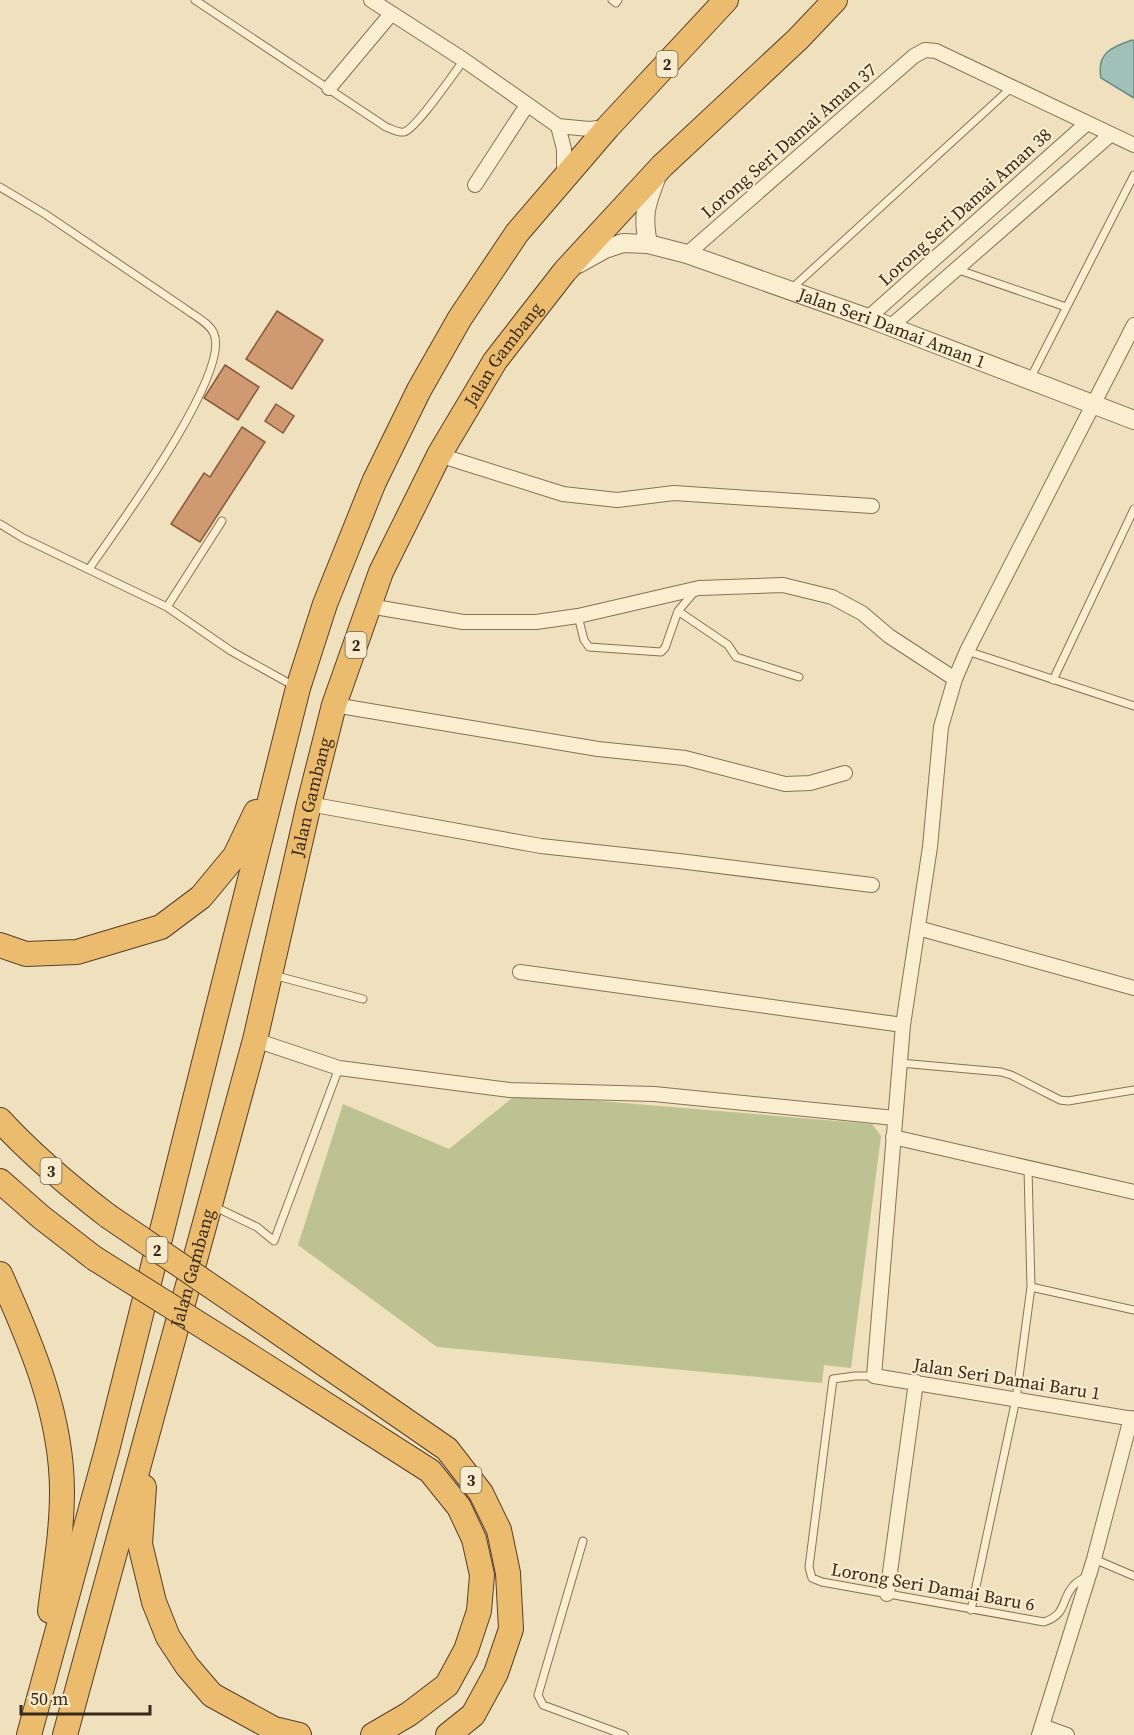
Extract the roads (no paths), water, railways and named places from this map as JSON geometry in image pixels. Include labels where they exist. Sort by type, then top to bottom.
[{"type":"highway","name":"Jalan Gambang","points":[[64,1735],[255,1040],[334,705],[381,572],[439,454],[495,362],[565,271],[662,166],[798,39],[835,0]]},
{"type":"highway","name":"2","points":[[29,1735],[110,1438],[298,688],[325,604],[374,482],[419,390],[460,318],[517,233],[718,4]]},
{"type":"highway","points":[[0,945],[26,954],[77,952],[161,927],[201,897],[235,856],[279,764]]},
{"type":"highway","name":"3","points":[[0,1120],[67,1185],[108,1216],[447,1449],[481,1493],[499,1530],[508,1573],[511,1629],[496,1673],[473,1715],[448,1735]]},
{"type":"highway","name":"3","points":[[0,1181],[41,1217],[94,1258],[430,1471],[459,1507],[474,1539],[482,1575],[479,1611],[466,1650],[447,1685],[409,1714],[373,1735]]},
{"type":"highway","points":[[0,1274],[32,1347],[53,1412],[62,1491],[59,1541],[38,1700]]},
{"type":"highway","points":[[149,1431],[140,1544],[154,1602],[168,1637],[187,1666],[212,1695],[274,1729],[298,1735]]},
{"type":"street","points":[[371,0],[464,60],[558,126],[608,128]]},
{"type":"street","points":[[330,88],[391,14]]},
{"type":"street","name":"Lorong Seri Damai Aman 37","points":[[687,254],[914,56],[925,50],[936,51],[1012,87]]},
{"type":"street","points":[[1012,87],[1134,145]]},
{"type":"street","points":[[475,185],[527,105]]},
{"type":"street","name":"Lorong Seri Damai Aman 38","points":[[868,318],[1086,124]]},
{"type":"street","points":[[558,126],[564,149],[563,178]]},
{"type":"street","points":[[890,327],[1110,135]]},
{"type":"street","points":[[648,244],[644,211],[662,166]]},
{"type":"street","name":"Jalan Seri Damai Aman 1","points":[[565,271],[622,243],[648,244],[687,254],[868,318],[1134,420]]},
{"type":"street","points":[[874,1376],[903,1025],[930,847],[941,727],[955,679],[968,651],[1134,325]]},
{"type":"street","points":[[439,454],[563,495],[617,500],[674,493],[872,506]]},
{"type":"street","points":[[369,606],[463,622],[536,622],[578,616],[699,588],[783,585],[832,597],[862,613],[889,636],[955,679]]},
{"type":"street","points":[[334,705],[598,749],[685,758],[785,784],[810,783],[844,773]]},
{"type":"street","points":[[309,804],[541,846],[873,885]]},
{"type":"street","points":[[918,928],[1134,988]]},
{"type":"street","points":[[520,972],[903,1025]]},
{"type":"street","points":[[255,1040],[339,1068],[510,1090],[654,1094],[895,1118]]},
{"type":"street","points":[[893,1137],[1134,1192]]},
{"type":"street","name":"Jalan Seri Damai Baru 1","points":[[874,1376],[1132,1419]]},
{"type":"street","points":[[887,1594],[916,1382]]},
{"type":"street","points":[[1067,1735],[1040,1731],[1094,1559],[1132,1419]]},
{"type":"lane","points":[[195,0],[386,127],[400,133],[407,131],[418,120],[464,60]]},
{"type":"lane","points":[[612,0],[616,3],[618,0]]},
{"type":"lane","points":[[790,290],[1012,87]]},
{"type":"lane","points":[[1029,381],[1134,175]]},
{"type":"lane","points":[[0,188],[45,214],[164,294],[204,322],[214,333],[215,359],[202,391],[179,435],[89,569]]},
{"type":"lane","points":[[956,268],[1066,307]]},
{"type":"lane","points":[[1053,680],[1134,509]]},
{"type":"lane","points":[[167,607],[222,521]]},
{"type":"lane","points":[[0,524],[23,538],[167,607],[231,651],[298,688]]},
{"type":"lane","points":[[578,616],[584,640],[589,647],[661,652],[678,611],[699,588]]},
{"type":"lane","points":[[678,611],[728,645],[736,657],[799,677]]},
{"type":"lane","points":[[968,651],[1134,706]]},
{"type":"lane","points":[[270,974],[363,999]]},
{"type":"lane","points":[[900,1063],[1001,1072],[1060,1100],[1068,1101],[1134,1090]]},
{"type":"lane","points":[[210,1205],[256,1227],[274,1241],[339,1068]]},
{"type":"lane","points":[[971,1610],[1016,1399],[1030,1287],[1028,1169]]},
{"type":"lane","points":[[1030,1287],[1134,1310]]},
{"type":"lane","name":"Lorong Seri Damai Baru 6","points":[[874,1376],[833,1379],[809,1567],[812,1578],[822,1582],[1044,1622],[1054,1618],[1063,1609],[1073,1585],[1088,1576]]},
{"type":"lane","points":[[583,1541],[538,1695],[543,1705],[624,1735]]},
{"type":"lane","points":[[1094,1559],[1134,1576]]},
{"type":"water","points":[[1134,41],[1134,98],[1101,78],[1100,69],[1107,52]]}]
